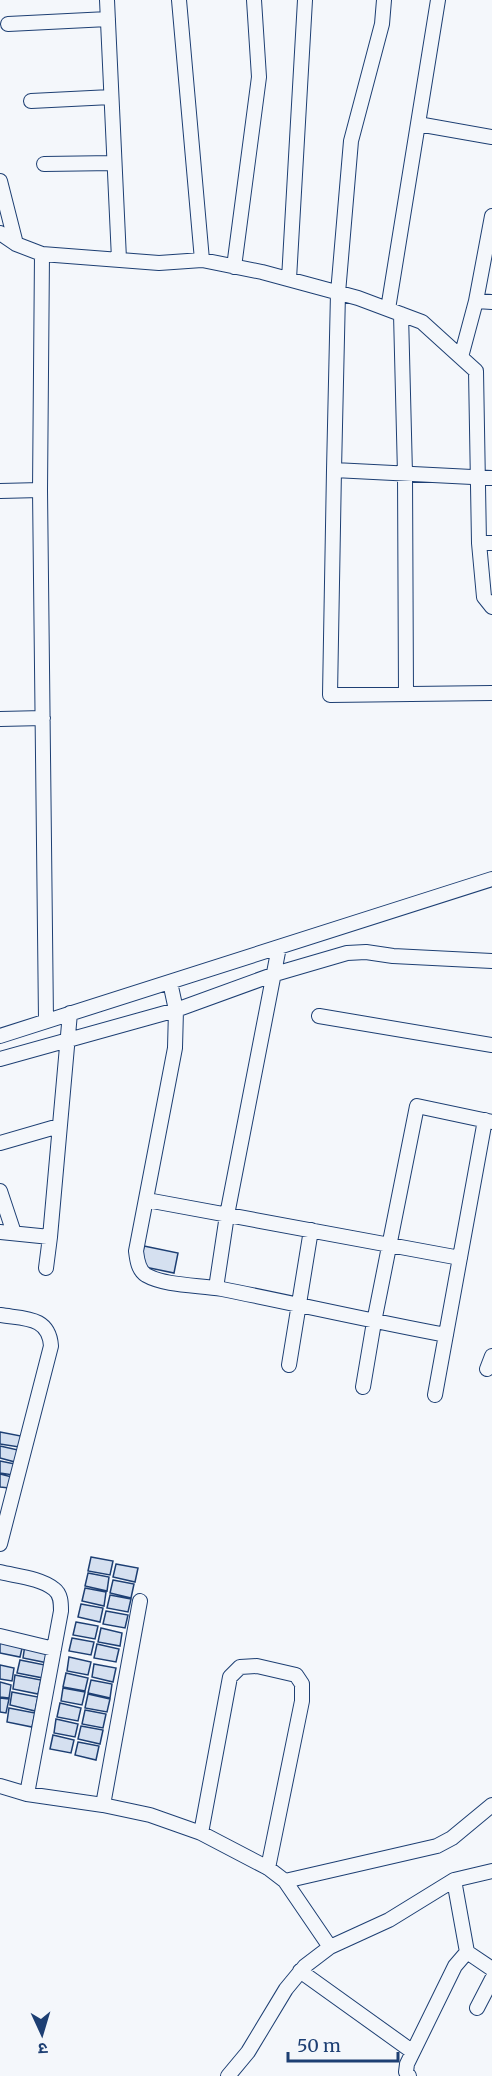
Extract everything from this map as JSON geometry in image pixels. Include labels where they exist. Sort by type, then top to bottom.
[{"type":"street","points":[[107,0],[119,259]]},
{"type":"street","points":[[179,0],[202,260]]},
{"type":"street","points":[[234,267],[259,77],[254,0]]},
{"type":"street","points":[[289,279],[305,0]]},
{"type":"street","points":[[388,309],[438,0]]},
{"type":"street","points":[[385,3],[382,24],[351,141],[338,293],[330,695],[492,693]]},
{"type":"street","points":[[8,24],[108,19]]},
{"type":"street","points":[[31,101],[111,97]]},
{"type":"street","points":[[418,124],[492,136]]},
{"type":"street","points":[[44,164],[114,163]]},
{"type":"street","points":[[0,182],[16,244]]},
{"type":"street","points":[[461,357],[476,302],[492,216]]},
{"type":"street","points":[[0,233],[16,244],[42,254],[159,263],[202,260],[289,279],[388,309],[422,322],[476,370],[485,478],[484,597],[492,607]]},
{"type":"street","points":[[42,254],[40,490],[46,1020]]},
{"type":"street","points":[[476,302],[492,302]]},
{"type":"street","points":[[401,314],[405,474],[406,694]]},
{"type":"street","points":[[477,400],[492,401]]},
{"type":"street","points":[[334,470],[485,478]]},
{"type":"street","points":[[0,491],[40,490]]},
{"type":"street","points":[[0,719],[44,717]]},
{"type":"street","points":[[0,1036],[46,1020],[69,1027],[176,1007],[277,960],[492,879]]},
{"type":"street","points":[[0,1059],[69,1027],[170,985],[277,960],[366,952],[393,956],[492,961]]},
{"type":"street","points":[[216,1288],[227,1215],[277,960]]},
{"type":"street","points":[[170,985],[176,1007],[175,1048],[136,1251],[138,1264],[144,1274],[159,1280],[216,1288],[446,1335]]},
{"type":"street","points":[[319,1016],[492,1045]]},
{"type":"street","points":[[0,1026],[19,1029]]},
{"type":"street","points":[[46,1268],[69,1027]]},
{"type":"street","points":[[363,1387],[417,1106],[489,1121],[460,1258],[435,1395]]},
{"type":"street","points":[[0,1143],[60,1126]]},
{"type":"street","points":[[0,1191],[7,1233],[50,1237]]},
{"type":"street","points":[[147,1200],[460,1258]]},
{"type":"street","points":[[289,1365],[311,1230]]},
{"type":"street","points":[[0,1315],[43,1325],[50,1333],[51,1346],[0,1544]]},
{"type":"street","points":[[0,1572],[40,1582],[55,1589],[61,1599],[62,1611],[27,1794]]},
{"type":"street","points":[[103,1805],[140,1601]]},
{"type":"street","points":[[0,1636],[54,1649]]},
{"type":"street","points":[[201,1833],[230,1677],[240,1667],[256,1666],[296,1675],[302,1684],[302,1701],[268,1868]]},
{"type":"street","points":[[0,1786],[27,1794],[103,1805],[150,1815],[201,1833],[268,1868],[285,1881],[328,1943]]},
{"type":"street","points":[[285,1881],[437,1846],[452,1838],[492,1805]]},
{"type":"street","points":[[228,2076],[248,2052],[286,1989],[328,1943],[389,1920],[454,1880],[492,1871]]},
{"type":"street","points":[[454,1880],[467,1952],[492,1969]]},
{"type":"street","points":[[409,2076],[406,2072],[407,2064],[412,2052],[455,1966],[467,1952]]},
{"type":"street","points":[[300,1971],[412,2052]]},
{"type":"street","points":[[477,2008],[492,1979]]},
{"type":"building","points":[[144,1246],[178,1253],[174,1273],[140,1266]]},
{"type":"building","points":[[0,1432],[21,1436],[19,1447],[0,1444]]},
{"type":"building","points":[[0,1446],[18,1450],[15,1462],[0,1458]]},
{"type":"building","points":[[0,1461],[15,1464],[13,1475],[0,1473]]},
{"type":"building","points":[[0,1474],[12,1477],[9,1488],[0,1487]]},
{"type":"building","points":[[91,1557],[113,1561],[110,1575],[88,1571]]},
{"type":"building","points":[[116,1564],[138,1568],[135,1582],[113,1577]]},
{"type":"building","points":[[88,1573],[109,1577],[107,1591],[85,1586]]},
{"type":"building","points":[[113,1580],[134,1584],[131,1598],[110,1593]]},
{"type":"building","points":[[85,1588],[106,1592],[104,1606],[82,1601]]},
{"type":"building","points":[[110,1595],[131,1599],[128,1612],[107,1608]]},
{"type":"building","points":[[81,1604],[103,1608],[100,1622],[78,1617]]},
{"type":"building","points":[[106,1611],[128,1615],[125,1628],[103,1624]]},
{"type":"building","points":[[76,1622],[98,1626],[95,1639],[73,1635]]},
{"type":"building","points":[[101,1628],[122,1633],[120,1646],[98,1642]]},
{"type":"building","points":[[72,1638],[94,1642],[91,1655],[69,1651]]},
{"type":"building","points":[[0,1639],[23,1644],[20,1657],[0,1653]]},
{"type":"building","points":[[97,1644],[119,1649],[116,1662],[94,1658]]},
{"type":"building","points":[[25,1645],[51,1650],[48,1663],[23,1658]]},
{"type":"building","points":[[69,1657],[91,1662],[88,1675],[67,1671]]},
{"type":"building","points":[[20,1660],[45,1665],[43,1678],[17,1673]]},
{"type":"building","points":[[94,1664],[116,1668],[113,1682],[92,1677]]},
{"type":"building","points":[[0,1665],[14,1668],[12,1681],[0,1679]]},
{"type":"building","points":[[66,1673],[88,1678],[85,1691],[63,1687]]},
{"type":"building","points":[[15,1675],[41,1680],[38,1694],[13,1689]]},
{"type":"building","points":[[91,1680],[112,1684],[110,1698],[88,1693]]},
{"type":"building","points":[[0,1682],[11,1685],[9,1698],[0,1697]]},
{"type":"building","points":[[63,1688],[85,1692],[82,1705],[61,1701]]},
{"type":"building","points":[[12,1692],[38,1697],[35,1711],[10,1705]]},
{"type":"building","points":[[88,1694],[110,1699],[107,1712],[85,1708]]},
{"type":"building","points":[[0,1698],[9,1699],[6,1713],[0,1712]]},
{"type":"building","points":[[60,1703],[81,1708],[78,1721],[57,1717]]},
{"type":"building","points":[[9,1708],[35,1713],[32,1727],[7,1722]]},
{"type":"building","points":[[85,1710],[106,1714],[103,1728],[82,1724]]},
{"type":"building","points":[[56,1719],[78,1724],[75,1737],[54,1733]]},
{"type":"building","points":[[81,1726],[103,1730],[100,1744],[78,1739]]},
{"type":"building","points":[[53,1735],[74,1740],[71,1753],[50,1749]]},
{"type":"building","points":[[78,1742],[99,1746],[96,1760],[75,1755]]}]
